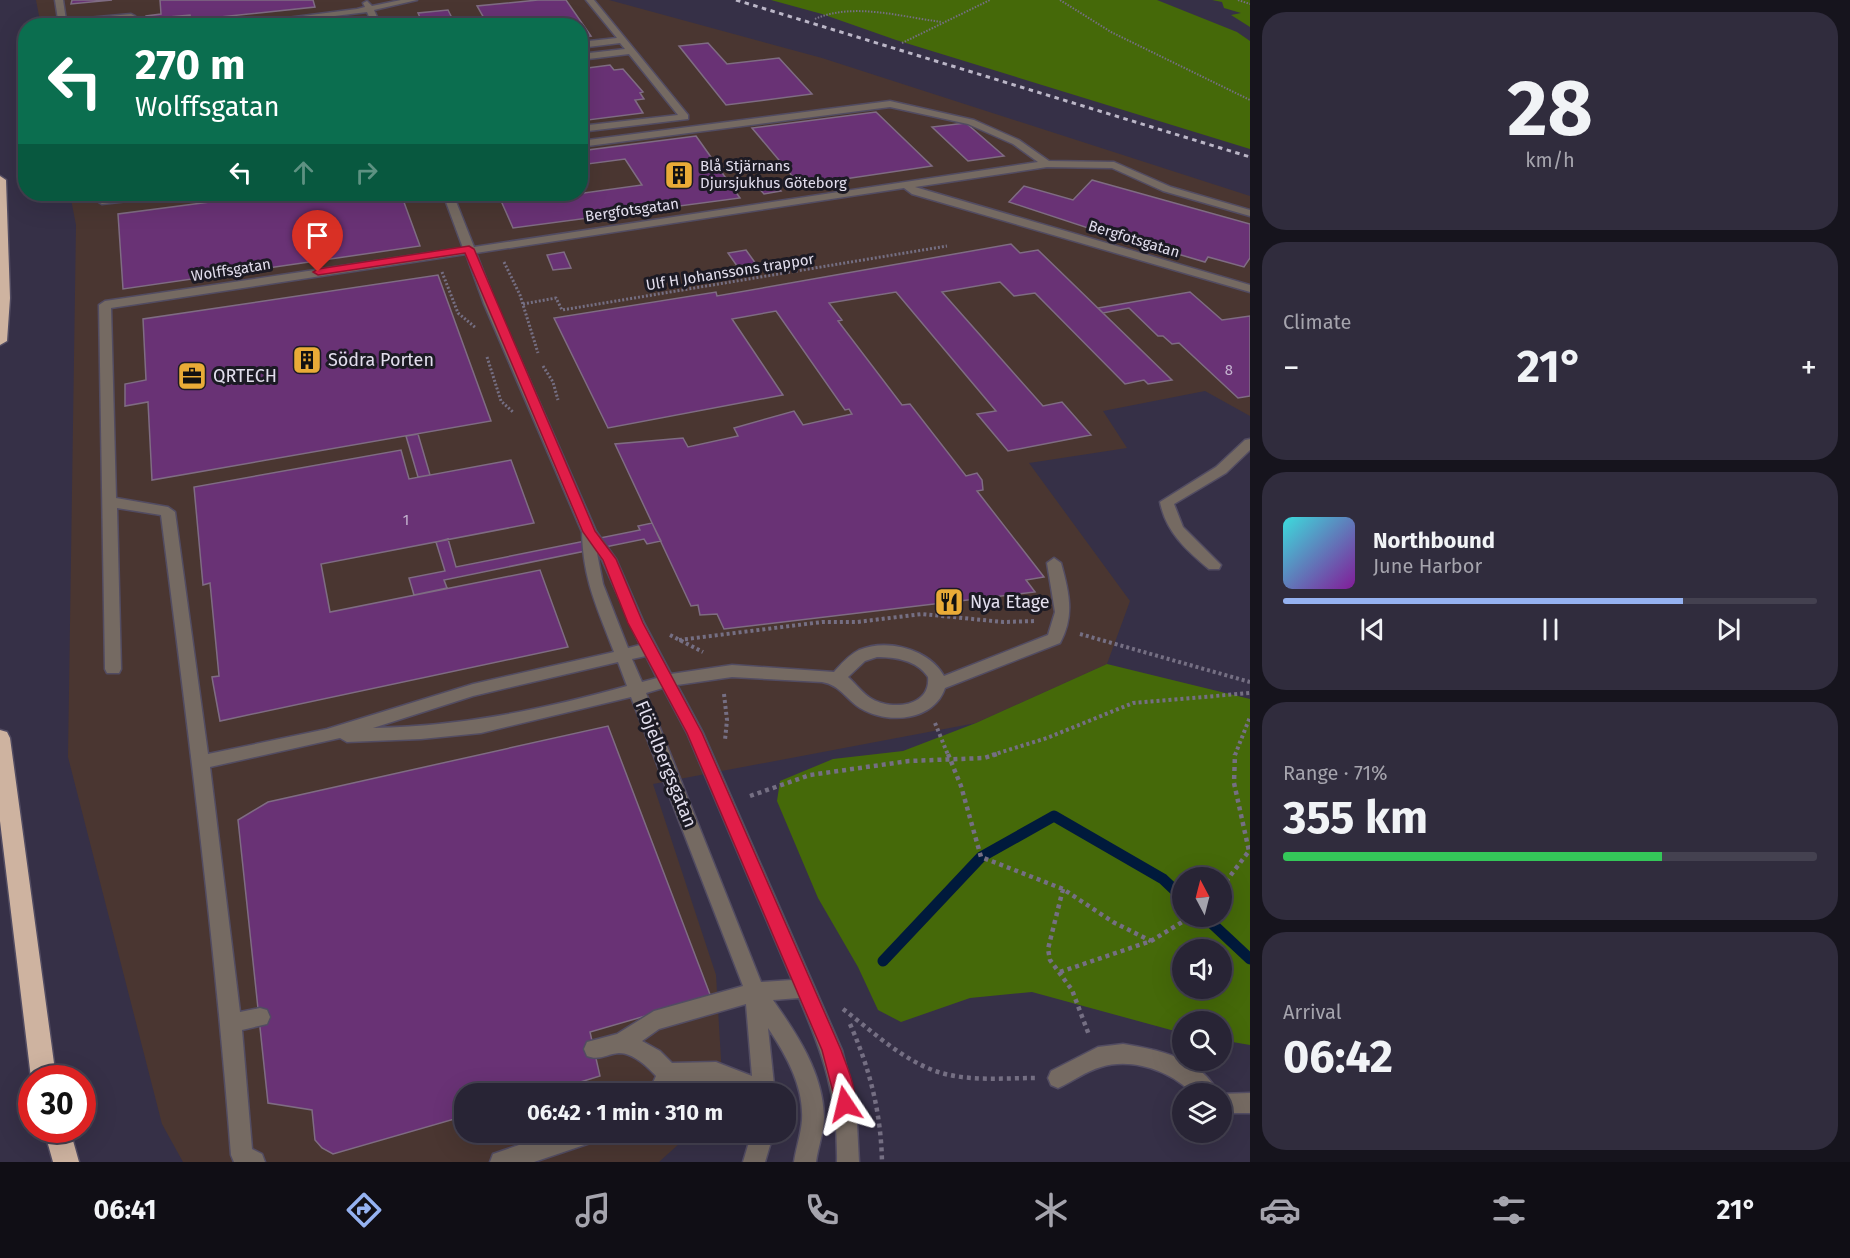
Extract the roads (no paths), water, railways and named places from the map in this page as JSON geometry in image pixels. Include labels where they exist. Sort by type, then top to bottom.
[{"type":"highway","points":[[0,180],[3,298],[0,341]]},
{"type":"highway","points":[[0,738],[42,1065]]},
{"type":"highway","points":[[61,1143],[66,1162]]},
{"type":"street","points":[[59,0],[62,18]]},
{"type":"street","points":[[365,0],[374,18]]},
{"type":"street","points":[[295,18],[370,9],[412,0]]},
{"type":"street","points":[[588,128],[685,117],[590,0]]},
{"type":"street","points":[[114,18],[131,16]]},
{"type":"street","points":[[588,44],[623,40]]},
{"type":"street","points":[[588,56],[633,51]]},
{"type":"street","points":[[588,143],[890,104],[971,122],[1016,142],[1047,164]]},
{"type":"street","name":"Bergfotsgatan","points":[[469,249],[1047,164],[1105,164],[1122,168],[1141,180],[1250,213]]},
{"type":"street","name":"Bergfotsgatan","points":[[906,185],[916,192],[1250,289]]},
{"type":"street","name":"Flöjelbergsgatan","points":[[451,201],[589,532],[609,559],[636,623],[695,733],[806,988],[842,1081],[848,1128],[848,1162]]},
{"type":"street","name":"Wolffsgatan","points":[[110,502],[105,304],[469,249]]},
{"type":"street","points":[[1214,565],[1188,543],[1169,519],[1167,502],[1221,471],[1250,443]]},
{"type":"street","points":[[113,669],[110,502],[168,512],[201,762],[231,1023],[242,1155],[255,1162]]},
{"type":"street","name":"Flöjelbergsgatan","points":[[589,532],[590,563],[596,584],[755,992],[786,1035],[804,1074],[813,1116],[805,1162]]},
{"type":"street","points":[[937,684],[1054,639],[1061,629],[1064,617],[1054,563]]},
{"type":"street","points":[[201,762],[327,736],[425,704],[650,649]]},
{"type":"street","points":[[327,736],[466,729],[637,691],[666,682],[738,669],[837,679],[870,705],[887,710],[907,710],[927,704],[933,699],[937,684],[934,672],[922,662],[905,654],[884,650],[868,653],[856,659],[837,679]]},
{"type":"street","points":[[425,704],[420,713],[420,722],[426,732]]},
{"type":"street","points":[[594,1049],[621,1043],[654,1021],[755,992],[806,988]]},
{"type":"street","name":"Flöjelbergsgatan","points":[[755,992],[761,1083]]},
{"type":"street","points":[[231,1023],[260,1017]]},
{"type":"street","points":[[621,1043],[645,1052],[658,1062],[662,1083]]},
{"type":"street","points":[[1058,1078],[1098,1057],[1123,1054],[1151,1058],[1187,1073],[1197,1083]]},
{"type":"street","points":[[665,1083],[700,1070],[725,1073],[741,1078],[748,1083]]},
{"type":"street","points":[[1232,1103],[1250,1103]]},
{"type":"street","points":[[501,1162],[558,1143]]},
{"type":"street","points":[[754,1162],[760,1143]]},
{"type":"waterway","points":[[883,961],[981,857],[1054,816],[1163,879],[1172,888]]},
{"type":"waterway","points":[[1216,927],[1250,959]]},
{"type":"railway","points":[[736,0],[1250,157]]},
{"type":"place","name":"Blå Stjärnans Djursjukhus Göteborg","points":[[679,175]]},
{"type":"place","name":"Södra Porten","points":[[307,360]]},
{"type":"place","name":"QRTECH","points":[[192,376]]},
{"type":"place","name":"Nya Etage","points":[[949,602]]}]
